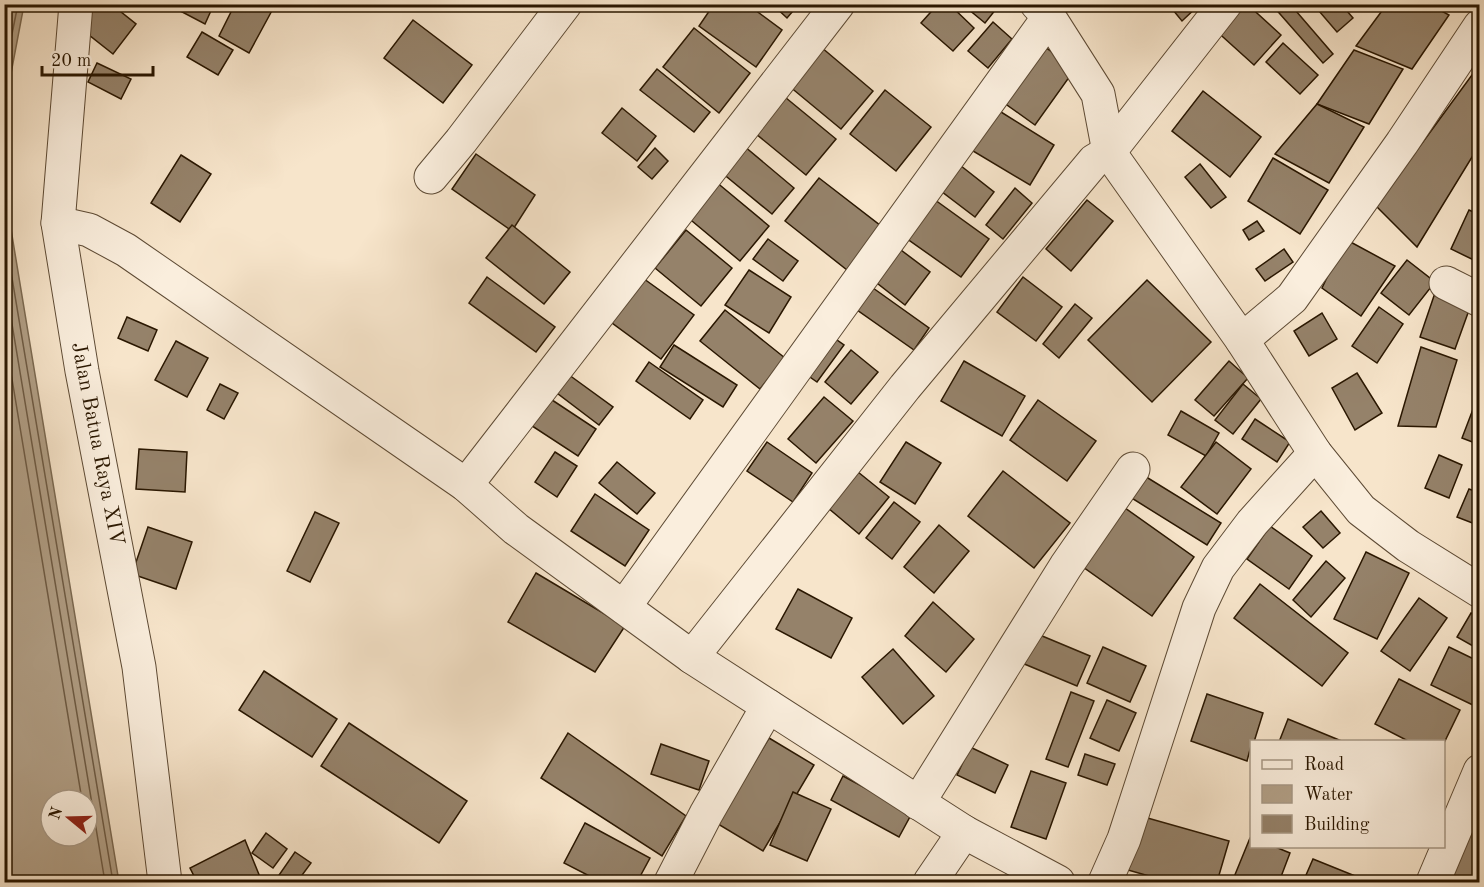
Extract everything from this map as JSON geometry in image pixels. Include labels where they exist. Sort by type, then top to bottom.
[{"type":"street","name":"Jalan Batua Raya XIV","points":[[76,4],[58,223],[82,371],[139,667],[165,882]]},
{"type":"street","points":[[431,177],[565,4]]},
{"type":"street","points":[[466,485],[838,4]]},
{"type":"street","points":[[692,657],[905,387],[1094,161],[1109,152],[1226,4]]},
{"type":"street","points":[[624,607],[1043,11],[1098,94],[1109,152],[1242,340],[1315,453],[1361,510],[1408,546],[1479,591]]},
{"type":"street","points":[[1242,340],[1292,298],[1402,143],[1479,26]]},
{"type":"street","points":[[58,223],[88,230],[126,250],[466,485],[516,529],[692,657],[964,832],[1058,882]]},
{"type":"street","points":[[1446,283],[1479,300]]},
{"type":"street","points":[[1105,882],[1124,839],[1199,608],[1218,568],[1252,523],[1315,453]]},
{"type":"street","points":[[918,803],[1066,566],[1133,469]]},
{"type":"street","points":[[671,882],[705,814],[768,706]]},
{"type":"street","points":[[1433,882],[1478,778]]},
{"type":"street","points":[[930,882],[964,832]]},
{"type":"water","points":[[4,5],[24,5],[5,105]]},
{"type":"water","points":[[5,193],[119,882],[5,882]]},
{"type":"building","points":[[96,4],[111,4],[136,24],[113,54],[79,27]]},
{"type":"building","points":[[167,4],[214,4],[205,24]]},
{"type":"building","points":[[235,4],[275,5],[249,53],[219,36]]},
{"type":"building","points":[[714,4],[747,4],[782,30],[756,67],[699,26]]},
{"type":"building","points":[[772,4],[799,4],[787,18]]},
{"type":"building","points":[[938,4],[949,4],[974,28],[953,51],[921,23]]},
{"type":"building","points":[[962,4],[1000,4],[985,23]]},
{"type":"building","points":[[1168,4],[1200,4],[1182,21]]},
{"type":"building","points":[[1235,4],[1247,4],[1281,35],[1254,65],[1213,28]]},
{"type":"building","points":[[1290,4],[1333,54],[1323,63],[1273,6]]},
{"type":"building","points":[[1313,4],[1341,4],[1353,18],[1337,32]]},
{"type":"building","points":[[1387,4],[1429,4],[1449,15],[1412,69],[1356,46]]},
{"type":"building","points":[[413,20],[472,65],[443,103],[384,58]]},
{"type":"building","points":[[993,22],[1012,39],[988,68],[968,51]]},
{"type":"building","points":[[694,28],[750,73],[719,113],[663,67]]},
{"type":"building","points":[[202,32],[233,50],[218,75],[187,57]]},
{"type":"building","points":[[1034,39],[1075,69],[1035,125],[993,95]]},
{"type":"building","points":[[1283,43],[1318,75],[1300,94],[1266,62]]},
{"type":"building","points":[[821,47],[873,91],[841,129],[789,86]]},
{"type":"building","points":[[1354,50],[1403,69],[1369,124],[1317,104]]},
{"type":"building","points":[[97,63],[131,79],[121,99],[88,82]]},
{"type":"building","points":[[1480,64],[1480,144],[1417,247],[1376,206]]},
{"type":"building","points":[[657,69],[710,112],[694,132],[640,90]]},
{"type":"building","points":[[885,90],[931,127],[896,171],[850,134]]},
{"type":"building","points":[[1203,91],[1261,137],[1230,177],[1172,131]]},
{"type":"building","points":[[780,93],[836,139],[806,175],[750,129]]},
{"type":"building","points":[[1317,104],[1364,127],[1329,183],[1275,154]]},
{"type":"building","points":[[993,107],[1054,145],[1030,185],[968,148]]},
{"type":"building","points":[[622,108],[656,136],[637,161],[602,133]]},
{"type":"building","points":[[738,141],[794,188],[772,214],[716,168]]},
{"type":"building","points":[[655,148],[668,161],[652,179],[638,167]]},
{"type":"building","points":[[476,154],[535,195],[512,231],[452,189]]},
{"type":"building","points":[[181,155],[211,174],[180,222],[151,203]]},
{"type":"building","points":[[1273,158],[1328,190],[1300,234],[1248,201]]},
{"type":"building","points":[[956,162],[994,192],[975,217],[937,188]]},
{"type":"building","points":[[1200,164],[1226,197],[1211,208],[1185,177]]},
{"type":"building","points":[[819,178],[881,226],[847,270],[785,221]]},
{"type":"building","points":[[715,181],[769,226],[740,261],[686,216]]},
{"type":"building","points":[[1015,188],[1032,203],[1003,239],[986,225]]},
{"type":"building","points":[[924,192],[989,239],[961,277],[896,231]]},
{"type":"building","points":[[1087,200],[1113,221],[1071,271],[1046,249]]},
{"type":"building","points":[[1469,210],[1480,215],[1480,263],[1451,249]]},
{"type":"building","points":[[1257,221],[1264,231],[1249,240],[1243,230]]},
{"type":"building","points":[[512,225],[570,272],[544,304],[486,258]]},
{"type":"building","points":[[686,230],[732,268],[701,306],[655,268]]},
{"type":"building","points":[[768,239],[798,261],[783,281],[753,259]]},
{"type":"building","points":[[1345,239],[1395,266],[1361,316],[1322,288]]},
{"type":"building","points":[[893,244],[930,272],[905,305],[868,276]]},
{"type":"building","points":[[1284,249],[1293,262],[1265,281],[1256,269]]},
{"type":"building","points":[[1407,260],[1435,282],[1409,315],[1381,293]]},
{"type":"building","points":[[749,270],[791,297],[769,333],[725,305]]},
{"type":"building","points":[[640,276],[694,315],[661,359],[608,320]]},
{"type":"building","points":[[487,277],[555,327],[536,352],[469,303]]},
{"type":"building","points":[[1023,277],[1062,307],[1036,341],[997,312]]},
{"type":"building","points":[[1147,280],[1211,342],[1152,402],[1088,340]]},
{"type":"building","points":[[866,283],[929,328],[914,350],[850,305]]},
{"type":"building","points":[[1437,287],[1473,299],[1455,349],[1420,337]]},
{"type":"building","points":[[1075,304],[1092,318],[1059,358],[1043,344]]},
{"type":"building","points":[[1379,307],[1403,324],[1377,363],[1352,346]]},
{"type":"building","points":[[725,310],[785,358],[760,389],[700,341]]},
{"type":"building","points":[[1322,313],[1337,339],[1309,356],[1294,331]]},
{"type":"building","points":[[127,317],[157,330],[148,351],[118,338]]},
{"type":"building","points":[[827,333],[844,345],[817,382],[800,370]]},
{"type":"building","points":[[176,341],[208,358],[187,397],[155,380]]},
{"type":"building","points":[[674,345],[737,385],[723,407],[660,367]]},
{"type":"building","points":[[1421,347],[1457,360],[1436,427],[1398,426]]},
{"type":"building","points":[[851,350],[878,372],[851,404],[825,382]]},
{"type":"building","points":[[964,361],[1025,396],[1002,436],[941,401]]},
{"type":"building","points":[[1229,361],[1248,378],[1214,416],[1195,400]]},
{"type":"building","points":[[649,362],[703,400],[690,419],[636,381]]},
{"type":"building","points":[[565,372],[613,407],[599,425],[553,390]]},
{"type":"building","points":[[1357,373],[1382,413],[1355,430],[1332,388]]},
{"type":"building","points":[[220,384],[238,393],[224,419],[207,410]]},
{"type":"building","points":[[1243,384],[1261,399],[1233,434],[1215,420]]},
{"type":"building","points":[[543,394],[596,429],[578,456],[526,422]]},
{"type":"building","points":[[824,397],[853,421],[816,463],[788,439]]},
{"type":"building","points":[[1038,400],[1096,441],[1067,481],[1010,440]]},
{"type":"building","points":[[1475,404],[1480,406],[1480,445],[1462,438]]},
{"type":"building","points":[[1181,411],[1219,433],[1206,456],[1168,435]]},
{"type":"building","points":[[1255,419],[1290,442],[1277,462],[1242,439]]},
{"type":"building","points":[[767,442],[812,473],[793,502],[747,471]]},
{"type":"building","points":[[906,442],[941,463],[915,504],[880,482]]},
{"type":"building","points":[[1216,442],[1251,469],[1217,514],[1181,487]]},
{"type":"building","points":[[139,449],[187,452],[185,492],[136,489]]},
{"type":"building","points":[[555,452],[577,466],[557,497],[535,482]]},
{"type":"building","points":[[1439,455],[1462,465],[1449,498],[1425,488]]},
{"type":"building","points":[[617,462],[655,493],[637,514],[599,483]]},
{"type":"building","points":[[1003,471],[1070,523],[1034,568],[968,516]]},
{"type":"building","points":[[858,472],[889,497],[859,534],[828,508]]},
{"type":"building","points":[[1143,475],[1221,523],[1207,545],[1130,497]]},
{"type":"building","points":[[1469,489],[1480,493],[1480,526],[1457,517]]},
{"type":"building","points":[[595,494],[649,530],[625,566],[571,531]]},
{"type":"building","points":[[894,502],[920,522],[892,559],[866,538]]},
{"type":"building","points":[[1118,503],[1194,557],[1152,616],[1076,562]]},
{"type":"building","points":[[1321,511],[1340,533],[1323,548],[1303,527]]},
{"type":"building","points":[[315,512],[339,523],[310,582],[287,571]]},
{"type":"building","points":[[939,525],[969,551],[934,593],[904,567]]},
{"type":"building","points":[[1270,526],[1312,556],[1289,589],[1247,559]]},
{"type":"building","points":[[148,527],[192,542],[176,589],[132,574]]},
{"type":"building","points":[[1366,552],[1409,573],[1377,639],[1334,619]]},
{"type":"building","points":[[1326,561],[1345,578],[1311,617],[1293,600]]},
{"type":"building","points":[[536,573],[625,626],[595,672],[508,622]]},
{"type":"building","points":[[1260,584],[1348,653],[1322,686],[1234,618]]},
{"type":"building","points":[[798,589],[852,618],[831,658],[776,629]]},
{"type":"building","points":[[1419,598],[1447,618],[1410,671],[1381,651]]},
{"type":"building","points":[[933,602],[974,639],[946,672],[905,636]]},
{"type":"building","points":[[1471,613],[1480,618],[1480,650],[1457,637]]},
{"type":"building","points":[[1035,633],[1090,656],[1077,686],[1022,663]]},
{"type":"building","points":[[1103,647],[1146,666],[1130,702],[1087,683]]},
{"type":"building","points":[[1449,647],[1480,662],[1480,703],[1477,707],[1431,685]]},
{"type":"building","points":[[893,649],[934,696],[903,724],[862,677]]},
{"type":"building","points":[[264,671],[337,719],[312,757],[239,710]]},
{"type":"building","points":[[1399,679],[1460,710],[1445,741],[1406,740],[1375,724]]},
{"type":"building","points":[[1071,692],[1094,701],[1068,767],[1046,759]]},
{"type":"building","points":[[1207,694],[1263,713],[1255,740],[1250,740],[1247,761],[1191,741]]},
{"type":"building","points":[[1107,700],[1136,713],[1119,751],[1090,738]]},
{"type":"building","points":[[1288,719],[1339,740],[1280,740]]},
{"type":"building","points":[[349,723],[467,801],[439,843],[321,766]]},
{"type":"building","points":[[568,733],[686,816],[662,856],[541,778]]},
{"type":"building","points":[[769,738],[814,765],[763,851],[718,824]]},
{"type":"building","points":[[661,744],[709,761],[699,790],[651,774]]},
{"type":"building","points":[[970,747],[1008,765],[995,793],[957,775]]},
{"type":"building","points":[[1085,754],[1115,764],[1107,785],[1078,775]]},
{"type":"building","points":[[1031,771],[1066,783],[1046,839],[1011,827]]},
{"type":"building","points":[[843,776],[912,813],[899,837],[831,800]]},
{"type":"building","points":[[793,792],[831,809],[807,861],[770,845]]},
{"type":"building","points":[[1144,817],[1229,841],[1217,882],[1170,882],[1128,870]]},
{"type":"building","points":[[585,823],[650,858],[637,882],[601,882],[564,863]]},
{"type":"building","points":[[1470,829],[1480,835],[1480,866],[1469,882],[1461,882],[1444,872]]},
{"type":"building","points":[[266,833],[287,849],[273,868],[252,853]]},
{"type":"building","points":[[1250,838],[1250,848],[1278,848],[1290,853],[1279,882],[1232,882]]},
{"type":"building","points":[[245,840],[262,882],[197,882],[190,868]]},
{"type":"building","points":[[295,852],[311,863],[297,882],[283,882],[277,878]]},
{"type":"building","points":[[1313,859],[1370,882],[1303,882]]}]
